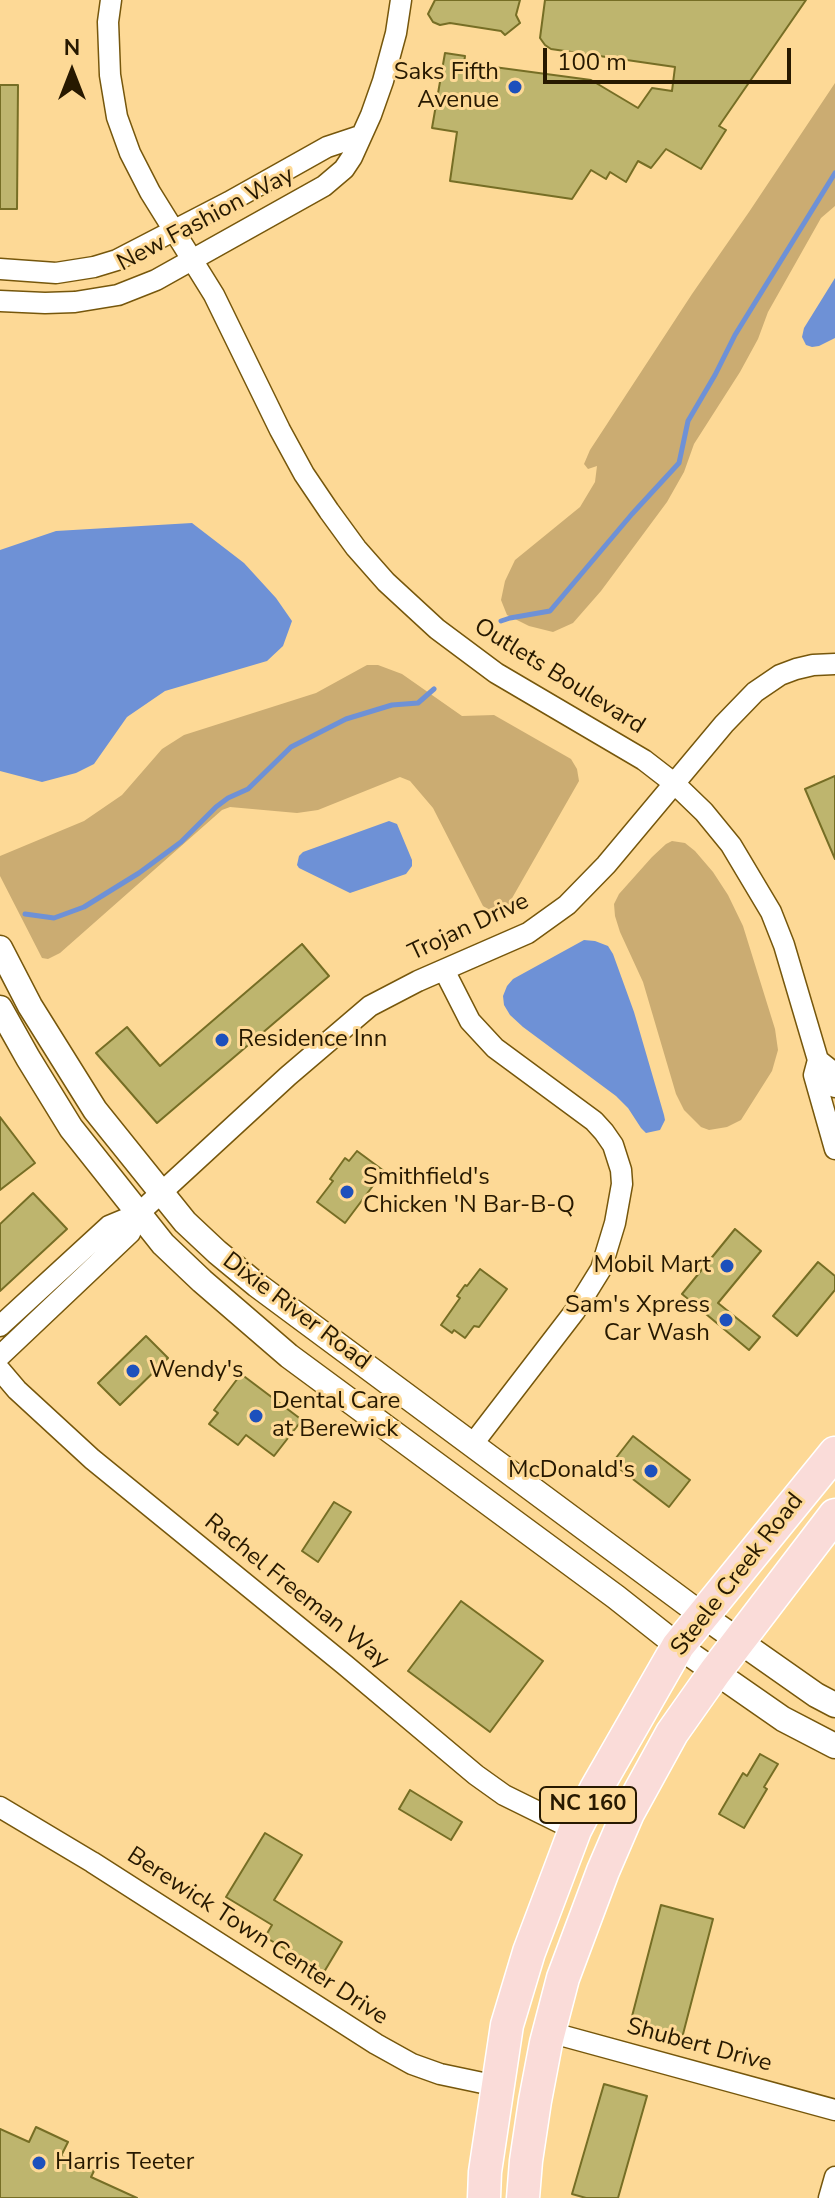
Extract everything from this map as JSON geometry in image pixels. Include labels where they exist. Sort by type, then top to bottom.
[{"type":"main road","name":"Steele Creek Road","points":[[484,2198],[485,2172],[507,2025],[529,1952],[575,1830],[678,1646],[835,1453]]},
{"type":"main road","name":"Steele Creek Road","points":[[523,2198],[535,2101],[549,2032],[568,1964],[628,1813],[672,1733],[835,1515]]},
{"type":"main road","points":[[497,2086],[513,2093],[515,2102],[510,2141],[511,2198]]},
{"type":"street","name":"Outlets Boulevard","points":[[111,0],[108,22],[110,75],[119,125],[138,170],[193,259],[304,474],[347,536],[386,582],[419,613],[496,673],[622,745],[675,784],[731,845],[764,899],[784,945],[818,1060],[814,1075],[835,1149]]},
{"type":"street","name":"New Fashion Way","points":[[0,301],[45,303],[96,300],[137,288],[324,186],[344,169],[352,157],[371,115],[396,33],[401,0]]},
{"type":"street","name":"New Fashion Way","points":[[0,269],[56,273],[83,270],[117,260],[327,147],[360,136]]},
{"type":"street","name":"Trojan Drive","points":[[149,1204],[288,1076],[370,1006],[528,933],[554,916],[583,890],[724,724],[755,692],[780,675],[796,669],[835,664]]},
{"type":"street","name":"Dixie River Road","points":[[0,948],[30,1006],[149,1204],[163,1244],[192,1272],[289,1356],[678,1646],[783,1719],[835,1746]]},
{"type":"street","points":[[444,970],[470,1021],[495,1048],[594,1121],[604,1132],[613,1145],[622,1184],[610,1247],[601,1269],[575,1311],[472,1445]]},
{"type":"street","name":"Dixie River Road","points":[[0,1008],[71,1128],[149,1204],[185,1222],[257,1285],[472,1445],[702,1615],[835,1705]]},
{"type":"street","name":"Outlets Boulevard","points":[[818,1060],[828,1068],[835,1087]]},
{"type":"street","points":[[0,1326],[109,1226],[149,1204]]},
{"type":"street","points":[[0,1356],[130,1233],[149,1204]]},
{"type":"street","name":"Rachel Freeman Way","points":[[0,1370],[17,1390],[92,1459],[476,1775],[504,1795],[575,1830]]},
{"type":"street","name":"Berewick Town Center Drive","points":[[0,1807],[92,1862],[376,2044],[412,2064],[440,2074],[497,2086]]},
{"type":"street","name":"Shubert Drive","points":[[549,2032],[835,2110]]},
{"type":"street","points":[[829,2198],[835,2177]]},
{"type":"shaded area","points":[[835,83],[835,206],[821,218],[768,312],[740,372],[694,444],[684,472],[667,502],[601,591],[573,623],[553,632],[529,626],[507,615],[501,600],[505,581],[515,560],[580,507],[595,482],[597,466],[588,469],[584,464],[590,450]]},
{"type":"shaded area","points":[[367,665],[378,665],[402,674],[462,716],[494,715],[571,759],[577,769],[579,781],[507,907],[492,912],[483,906],[433,808],[410,781],[400,777],[318,810],[297,813],[230,807],[222,810],[60,953],[48,959],[42,958],[0,876],[0,856],[84,821],[122,795],[162,749],[184,735],[316,693]]},
{"type":"shaded area","points":[[672,841],[685,843],[695,851],[728,895],[743,926],[775,1029],[778,1050],[772,1071],[741,1120],[727,1127],[709,1130],[701,1127],[684,1110],[676,1094],[643,982],[615,916],[614,904],[619,894],[652,857]]},
{"type":"water","points":[[835,278],[835,338],[819,346],[806,345],[802,337],[804,328]]},
{"type":"water","points":[[192,523],[244,563],[276,598],[292,621],[283,646],[267,661],[165,691],[127,717],[94,764],[76,773],[42,782],[0,771],[0,550],[56,531]]},
{"type":"water","points":[[389,821],[397,824],[412,860],[406,874],[350,893],[297,865],[303,852]]},
{"type":"water","points":[[584,940],[608,946],[613,954],[634,1012],[664,1115],[660,1130],[646,1133],[616,1096],[523,1027],[504,1005],[503,996],[513,979]]},
{"type":"building","points":[[435,0],[520,0],[516,15],[520,23],[505,35],[501,31],[450,23],[440,25],[433,22],[428,14]]},
{"type":"building","points":[[545,0],[806,0],[719,126],[726,130],[701,169],[666,149],[651,168],[638,161],[626,182],[610,172],[606,179],[591,170],[572,199],[450,181],[457,132],[432,128],[445,53],[465,56],[464,63],[591,80],[638,108],[652,88],[672,91],[675,67],[551,49],[545,45],[540,38]]},
{"type":"building","points":[[0,85],[18,85],[17,209],[0,209]]},
{"type":"building","points":[[835,776],[835,859],[805,789]]},
{"type":"building","name":"Residence Inn","points":[[302,944],[329,976],[157,1123],[96,1053],[127,1027],[160,1066]]},
{"type":"building","points":[[0,1117],[35,1163],[0,1190]]},
{"type":"building","name":"Smithfield's Chicken 'N Bar-B-Q","points":[[357,1151],[384,1171],[345,1223],[317,1202],[345,1158],[349,1161]]},
{"type":"building","points":[[33,1193],[67,1229],[0,1291],[0,1224]]},
{"type":"building","name":"Mobil Mart","points":[[735,1229],[761,1251],[718,1303],[760,1337],[749,1350],[682,1294]]},
{"type":"building","points":[[818,1262],[835,1276],[835,1290],[797,1336],[773,1316]]},
{"type":"building","points":[[480,1269],[507,1289],[479,1327],[474,1326],[465,1338],[441,1325],[460,1298],[457,1296]]},
{"type":"building","name":"Wendy's","points":[[146,1336],[168,1358],[120,1405],[98,1383]]},
{"type":"building","name":"Dental Care at Berewick","points":[[241,1374],[302,1420],[274,1456],[246,1435],[238,1445],[209,1424],[218,1413],[214,1410]]},
{"type":"building","name":"McDonald's","points":[[633,1436],[690,1480],[669,1507],[612,1463]]},
{"type":"building","points":[[334,1502],[351,1512],[318,1562],[302,1551]]},
{"type":"building","points":[[461,1601],[543,1661],[490,1732],[408,1671]]},
{"type":"building","points":[[760,1754],[778,1764],[744,1828],[719,1814],[743,1773],[747,1776]]},
{"type":"building","points":[[410,1790],[462,1822],[451,1840],[399,1809]]},
{"type":"building","points":[[265,1833],[302,1855],[274,1900],[342,1942],[324,1972],[265,1937],[272,1925],[226,1897]]},
{"type":"building","points":[[661,1905],[713,1919],[682,2038],[630,2024]]},
{"type":"building","points":[[604,2084],[647,2096],[618,2198],[586,2198],[572,2194]]},
{"type":"building","name":"Harris Teeter","points":[[36,2127],[68,2142],[61,2156],[94,2171],[91,2177],[137,2198],[0,2198],[0,2129],[29,2142]]},
{"type":"waterway","points":[[501,621],[550,611],[679,463],[688,421],[735,335],[835,173]]},
{"type":"waterway","points":[[25,914],[54,918],[84,907],[181,842],[216,807],[248,789],[291,747],[346,719],[392,705],[418,703],[434,689]]},
{"type":"place","name":"Saks Fifth Avenue","points":[[515,87]]},
{"type":"place","name":"Residence Inn","points":[[222,1040]]},
{"type":"place","name":"Smithfield's Chicken 'N Bar-B-Q","points":[[347,1192]]},
{"type":"place","name":"Mobil Mart","points":[[727,1266]]},
{"type":"place","name":"Sam's Xpress Car Wash","points":[[726,1320]]},
{"type":"place","name":"Wendy's","points":[[133,1371]]},
{"type":"place","name":"Dental Care at Berewick","points":[[256,1416]]},
{"type":"place","name":"McDonald's","points":[[651,1471]]},
{"type":"place","name":"Harris Teeter","points":[[39,2163]]}]
